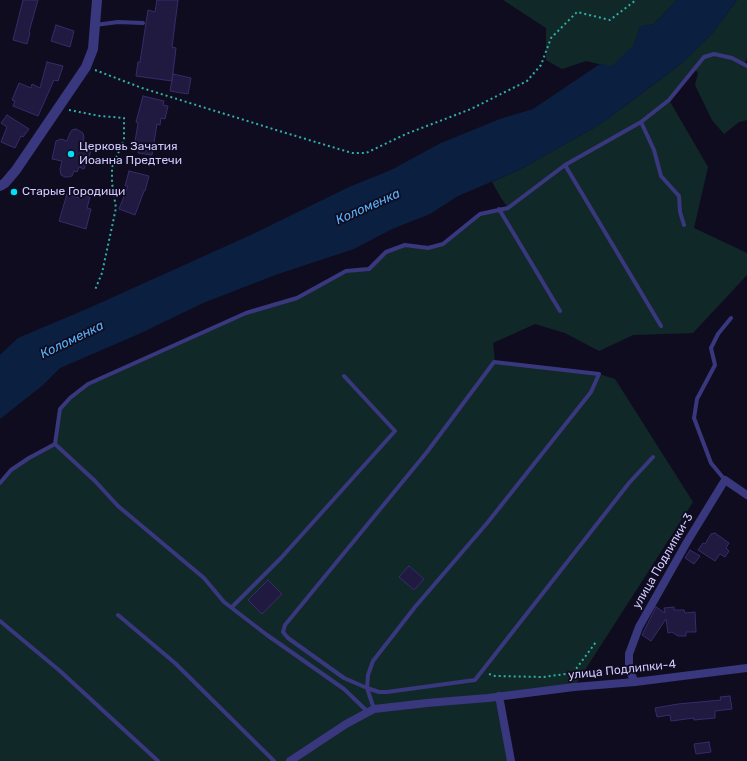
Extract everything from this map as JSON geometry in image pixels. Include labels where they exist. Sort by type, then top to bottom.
[{"type":"street","points":[[0,186],[5,183],[16,170],[86,67],[93,49],[97,0]]},
{"type":"street","points":[[725,480],[747,495]]},
{"type":"street","name":"улица Подлипки-3","points":[[635,682],[629,670],[628,654],[639,626],[687,542],[725,480]]},
{"type":"street","name":"улица Подлипки-4","points":[[371,711],[427,703],[635,682],[747,668]]},
{"type":"street","points":[[499,696],[511,761]]},
{"type":"street","points":[[290,761],[346,724],[371,711]]},
{"type":"lane","points":[[95,25],[118,22],[143,23]]},
{"type":"lane","points":[[54,444],[60,409],[70,398],[88,384],[246,313],[297,298],[346,271],[369,269],[386,252],[405,245],[428,248],[443,244],[480,214],[508,208],[565,165],[641,122],[669,100],[704,58],[714,54],[732,58],[747,66]]},
{"type":"lane","points":[[641,122],[654,150],[661,176],[679,196],[680,212],[684,225]]},
{"type":"lane","points":[[565,165],[661,326]]},
{"type":"lane","points":[[499,209],[560,311]]},
{"type":"lane","points":[[725,480],[711,463],[694,418],[697,400],[715,365],[711,348],[718,334],[731,318]]},
{"type":"lane","points":[[371,711],[368,688],[368,674],[373,661],[415,607],[488,522],[591,392],[599,374],[494,362],[427,452],[286,625],[283,632],[288,638],[344,678],[368,688],[379,692],[475,680],[629,483],[653,457]]},
{"type":"lane","points":[[232,607],[281,558],[395,431],[344,376]]},
{"type":"lane","points":[[0,483],[11,470],[54,444]]},
{"type":"lane","points":[[54,444],[95,481],[118,506],[204,578],[224,602],[267,635],[344,689],[371,711]]},
{"type":"lane","points":[[118,615],[175,663],[274,761]]},
{"type":"lane","points":[[0,620],[60,671],[158,761]]},
{"type":"path","points":[[86,67],[142,88],[276,130],[352,153],[366,153],[406,134],[471,109],[527,81],[541,65],[551,38],[576,12],[610,20],[636,0]]},
{"type":"path","points":[[58,108],[100,116],[124,118],[124,140],[112,167],[112,183],[116,208],[102,273],[95,290]]},
{"type":"path","points":[[482,671],[495,676],[543,677],[573,673],[596,642]]},
{"type":"green space","points":[[503,0],[677,0],[654,24],[640,27],[634,45],[612,67],[586,61],[562,69],[546,60],[546,28]]},
{"type":"green space","points":[[737,0],[747,0],[747,58],[744,65],[747,67],[747,120],[739,122],[724,134],[712,120],[695,85],[698,73],[695,69],[669,100],[708,167],[694,228],[747,253],[747,275],[693,333],[633,335],[599,351],[565,333],[535,324],[493,343],[495,362],[599,374],[615,379],[693,502],[574,687],[499,696],[511,761],[0,761],[0,483],[11,470],[54,444],[60,409],[88,384],[246,313],[297,298],[346,271],[369,269],[387,252],[405,245],[428,248],[443,244],[480,214],[508,208],[492,182],[521,169],[599,125],[641,94],[681,64],[711,35]]},
{"type":"water","name":"Коломенка","points":[[677,0],[737,0],[711,35],[681,64],[599,125],[521,169],[458,196],[430,214],[392,229],[354,249],[278,274],[203,303],[141,333],[60,368],[43,385],[0,419],[0,355],[18,338],[89,308],[253,234],[349,187],[391,170],[441,143],[500,119],[533,109],[600,64],[612,66],[634,45],[640,27],[654,24]]},
{"type":"building","points":[[23,0],[38,0],[27,44],[13,40]]},
{"type":"building","points":[[157,0],[178,0],[172,47],[176,48],[172,81],[136,76],[138,62],[140,62],[148,10],[155,12]]},
{"type":"building","points":[[56,25],[74,31],[70,47],[51,41]]},
{"type":"building","points":[[47,62],[63,66],[58,81],[54,80],[38,116],[13,106],[15,101],[12,100],[19,83],[31,88],[32,84],[40,88]]},
{"type":"building","points":[[173,74],[191,78],[188,94],[170,91]]},
{"type":"building","points":[[143,96],[164,101],[163,105],[168,106],[165,119],[161,118],[160,125],[157,124],[152,155],[138,153],[139,149],[134,148],[138,123],[136,122]]},
{"type":"building","points":[[7,115],[29,129],[23,137],[21,136],[15,148],[1,142],[7,127],[1,123]]},
{"type":"building","name":"Церковь Зачатия Иоанна Предтечи","points":[[76,129],[83,133],[84,138],[82,145],[92,149],[84,169],[79,167],[77,172],[74,171],[72,176],[65,177],[61,175],[60,169],[62,161],[52,159],[56,141],[61,139],[67,141],[72,130]]},
{"type":"building","points":[[129,171],[149,176],[145,191],[135,215],[119,209],[128,186],[125,186]]},
{"type":"building","points":[[67,194],[79,198],[80,194],[90,197],[87,208],[91,209],[86,229],[59,221]]},
{"type":"building","points":[[715,533],[729,543],[726,548],[729,551],[725,557],[720,554],[715,561],[698,550],[703,543],[705,544],[711,534]]},
{"type":"building","points":[[690,550],[700,556],[694,564],[685,558]]},
{"type":"building","points":[[409,566],[424,579],[414,590],[399,577]]},
{"type":"building","points":[[268,580],[282,594],[262,614],[248,600]]},
{"type":"building","points":[[656,607],[665,613],[664,608],[674,607],[674,610],[684,610],[685,613],[695,612],[696,632],[686,632],[686,636],[678,636],[672,632],[668,633],[666,619],[651,641],[642,635]]},
{"type":"building","points":[[730,696],[732,709],[715,711],[715,718],[694,720],[694,718],[671,721],[670,715],[657,717],[655,708],[678,704],[721,700],[720,697]]},
{"type":"building","points":[[709,742],[711,752],[696,754],[694,744]]},
{"type":"place","name":"Церковь Зачатия Иоанна Предтечи","points":[[71,154]]},
{"type":"place","name":"Старые Городищи","points":[[14,192]]}]
